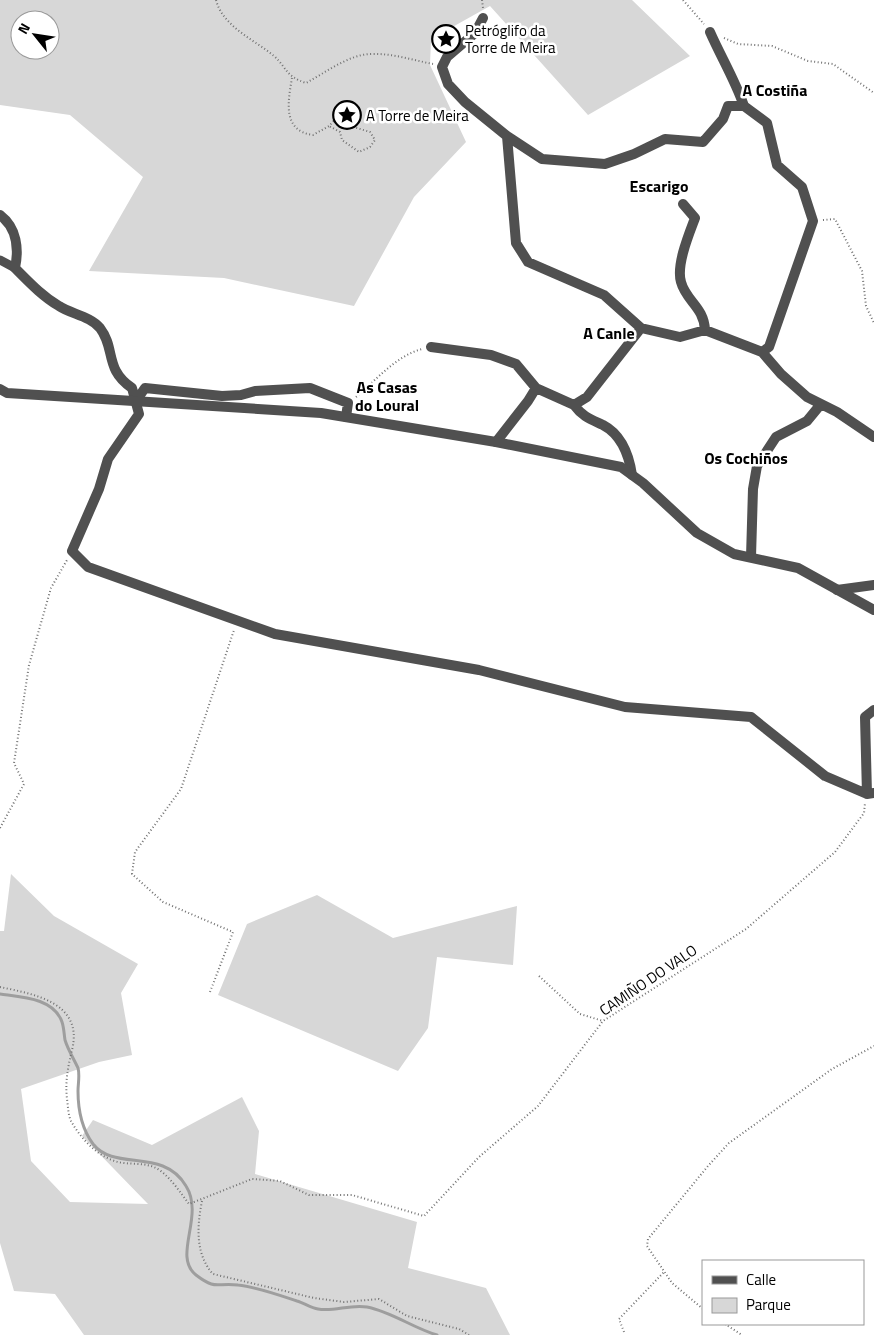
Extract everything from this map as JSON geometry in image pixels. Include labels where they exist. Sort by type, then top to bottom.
[{"type":"street","points":[[483,18],[475,34],[447,57],[442,66],[448,84],[465,102],[507,136],[542,159],[605,164],[634,154],[665,139],[703,142],[723,119],[728,106],[744,106]]},
{"type":"street","points":[[710,32],[722,60],[736,83],[744,106],[766,123],[776,165],[802,187],[813,221],[769,347],[762,352]]},
{"type":"street","points":[[507,136],[516,243],[528,262],[604,295],[641,328],[680,337],[705,330],[762,352],[780,374],[800,392],[837,412],[874,437]]},
{"type":"street","points":[[683,204],[695,218],[682,255],[681,282],[705,318],[705,330]]},
{"type":"street","points":[[0,215],[16,237],[17,257],[15,268]]},
{"type":"street","points":[[0,260],[15,268],[38,292],[60,307],[82,316],[100,328],[113,367],[122,381],[132,388],[136,401],[139,414],[108,460],[99,489],[72,551],[88,567],[275,634],[479,670],[625,708],[751,717],[825,776],[871,793],[865,717],[874,710]]},
{"type":"street","points":[[574,405],[588,397],[641,328]]},
{"type":"street","points":[[431,347],[491,355],[516,364],[536,388],[574,405],[583,417],[605,426],[619,439],[629,456],[632,475]]},
{"type":"street","points":[[136,401],[145,388],[222,396],[242,395],[255,391],[310,388],[348,403],[346,417]]},
{"type":"street","points":[[496,442],[536,388]]},
{"type":"street","points":[[0,389],[7,393],[321,413],[496,442],[621,467],[698,533],[734,554],[798,568],[874,610]]},
{"type":"street","points":[[751,558],[757,466],[776,437],[807,421],[821,404]]},
{"type":"street","points":[[837,590],[874,585]]},
{"type":"path","points":[[216,0],[219,10],[245,36],[275,57],[292,78],[306,83],[348,61],[368,54],[394,55],[442,66]]},
{"type":"path","points":[[683,0],[710,32],[738,44],[772,46],[808,61],[833,64],[874,93]]},
{"type":"path","points":[[292,78],[287,106],[291,121],[304,134],[313,135],[329,126],[339,115],[348,125],[370,132],[375,140],[370,147],[358,152],[342,140],[340,132],[329,126]]},
{"type":"path","points":[[813,221],[835,219],[862,271],[866,306],[874,322]]},
{"type":"path","points":[[348,403],[392,366],[414,352],[431,347]]},
{"type":"path","points":[[0,828],[24,784],[14,763],[29,665],[51,588],[72,551]]},
{"type":"path","points":[[210,992],[233,932],[163,902],[132,874],[135,852],[181,790],[237,620]]},
{"type":"path","name":"CAMIÑO DO VALO","points":[[202,1201],[252,1179],[280,1181],[309,1195],[352,1195],[424,1216],[479,1157],[538,1106],[603,1021],[746,929],[835,852],[864,813],[871,793]]},
{"type":"path","points":[[539,976],[580,1014],[603,1021]]},
{"type":"path","points":[[0,988],[41,996],[63,1009],[71,1026],[72,1050],[69,1057],[66,1088],[70,1120],[98,1154],[119,1163],[140,1164],[156,1168],[176,1186],[189,1204],[202,1201],[198,1245],[204,1264],[213,1274],[314,1298],[344,1302],[379,1299],[407,1316],[458,1329],[469,1335]]},
{"type":"path","points":[[702,1308],[672,1283],[647,1246],[648,1239],[729,1143],[832,1069],[874,1046]]},
{"type":"path","points":[[624,1332],[619,1318],[664,1272]]},
{"type":"path","points":[[727,1325],[742,1335]]},
{"type":"green space","points":[[0,0],[632,0],[690,56],[588,115],[490,6],[431,39],[430,65],[466,142],[414,197],[354,306],[224,278],[89,271],[143,177],[70,115],[0,105]]},
{"type":"green space","points":[[11,874],[54,916],[138,964],[121,993],[132,1055],[99,1062],[21,1089],[31,1161],[70,1202],[148,1204],[82,1136],[93,1120],[152,1145],[242,1097],[259,1131],[255,1174],[417,1222],[408,1268],[486,1288],[510,1335],[84,1335],[55,1294],[14,1291],[0,1243],[0,931],[4,931]]},
{"type":"green space","points":[[317,895],[393,938],[517,906],[513,965],[437,957],[428,1028],[398,1071],[218,995],[247,924]]},
{"type":"waterway","points":[[0,994],[36,1000],[52,1008],[58,1014],[63,1024],[66,1044],[78,1068],[80,1112],[83,1125],[93,1144],[102,1152],[114,1157],[165,1167],[176,1174],[186,1186],[191,1198],[192,1210],[187,1257],[189,1267],[196,1275],[208,1283],[217,1285],[231,1284],[268,1291],[318,1309],[330,1310],[354,1306],[376,1309],[437,1335]]},
{"type":"place","name":"Petróglifo da Torre de Meira","points":[[446,39]]},
{"type":"place","name":"A Torre de Meira","points":[[347,115]]},
{"type":"district","name":"A Costiña","points":[[775,90]]},
{"type":"district","name":"Escarigo","points":[[659,186]]},
{"type":"district","name":"A Canle","points":[[609,333]]},
{"type":"district","name":"As Casas do Loural","points":[[387,396]]},
{"type":"district","name":"Os Cochiños","points":[[746,458]]}]
